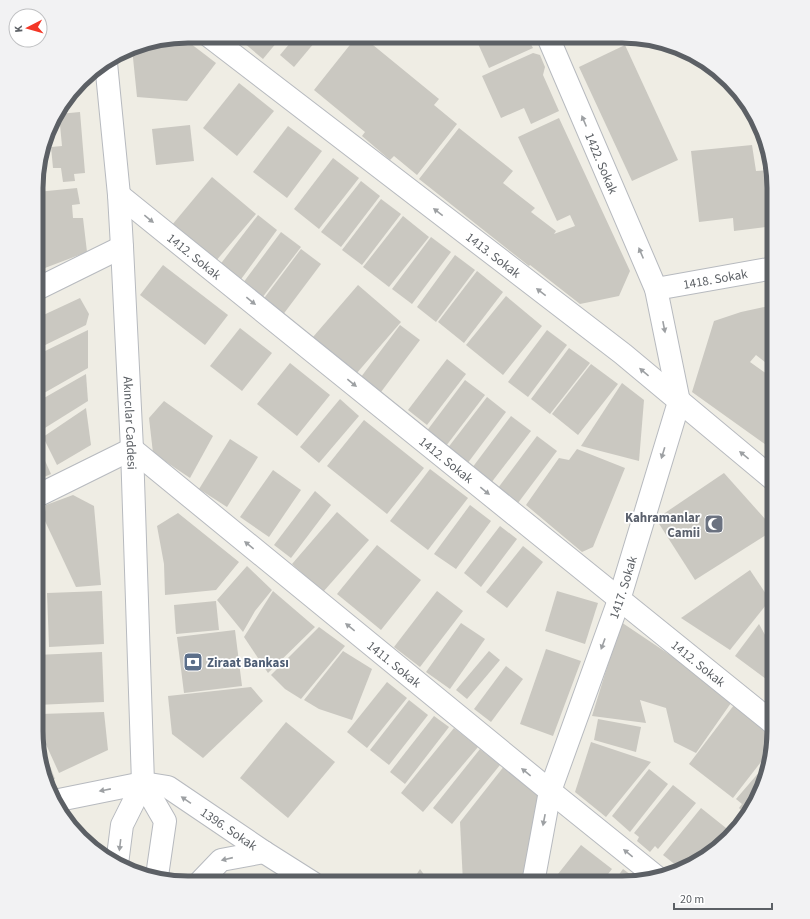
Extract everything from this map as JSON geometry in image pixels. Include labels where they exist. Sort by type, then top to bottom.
[{"type":"street","name":"1413. Sokak","points":[[218,43],[623,354],[767,474]]},
{"type":"street","name":"1422. Sokak","points":[[551,43],[656,289]]},
{"type":"street","name":"Akıncılar Caddesi","points":[[106,67],[119,195],[122,247],[132,449],[143,783]]},
{"type":"street","name":"1412. Sokak","points":[[119,195],[767,718]]},
{"type":"street","points":[[43,286],[122,247]]},
{"type":"street","name":"1418. Sokak","points":[[656,289],[767,269]]},
{"type":"street","name":"1417. Sokak","points":[[534,876],[550,791],[619,600],[679,402],[656,289]]},
{"type":"street","points":[[43,493],[132,449]]},
{"type":"street","name":"1411. Sokak","points":[[132,449],[651,873]]},
{"type":"street","points":[[60,800],[143,783]]},
{"type":"street","points":[[118,858],[122,824],[143,783]]},
{"type":"street","points":[[143,783],[165,821],[158,873]]},
{"type":"street","name":"1396. Sokak","points":[[143,783],[168,787],[302,876]]},
{"type":"street","points":[[206,876],[221,860],[264,852]]},
{"type":"building","points":[[190,43],[216,63],[187,101],[137,97],[133,54],[169,44]]},
{"type":"building","points":[[244,43],[276,43],[263,59]]},
{"type":"building","points":[[290,43],[314,43],[294,67],[280,55]]},
{"type":"building","points":[[351,43],[371,43],[439,99],[434,105],[457,124],[417,175],[394,156],[390,160],[362,136],[365,132],[314,90]]},
{"type":"building","points":[[478,43],[530,43],[533,48],[489,68]]},
{"type":"building","points":[[625,45],[678,160],[632,181],[579,67]]},
{"type":"building","points":[[533,53],[540,55],[545,67],[543,75],[559,111],[531,124],[524,108],[501,118],[482,76]]},
{"type":"building","points":[[239,83],[274,111],[237,156],[203,128]]},
{"type":"building","points":[[80,112],[85,173],[74,174],[75,181],[63,182],[61,168],[53,168],[51,147],[62,146],[60,120],[63,114]]},
{"type":"building","points":[[559,118],[630,271],[619,296],[580,304],[530,265],[529,266],[419,179],[459,128],[513,171],[503,183],[535,208],[531,212],[556,231],[554,234],[575,226],[570,215],[557,221],[518,137]]},
{"type":"building","points":[[190,125],[194,161],[156,165],[152,129]]},
{"type":"building","points":[[288,126],[322,151],[287,198],[253,172]]},
{"type":"building","points":[[752,145],[756,171],[766,170],[767,227],[734,231],[733,218],[699,222],[691,151]]},
{"type":"building","points":[[333,158],[359,178],[319,229],[294,209]]},
{"type":"building","points":[[212,177],[256,214],[215,262],[172,225]]},
{"type":"building","points":[[361,181],[380,196],[341,247],[321,232]]},
{"type":"building","points":[[77,188],[80,204],[72,205],[73,218],[83,218],[87,252],[43,269],[43,191]]},
{"type":"building","points":[[381,199],[401,214],[362,265],[342,250]]},
{"type":"building","points":[[258,215],[277,230],[239,282],[219,266]]},
{"type":"building","points":[[403,216],[429,237],[389,287],[363,267]]},
{"type":"building","points":[[281,232],[301,247],[262,298],[243,283]]},
{"type":"building","points":[[431,237],[451,252],[412,304],[392,289]]},
{"type":"building","points":[[301,249],[321,264],[282,316],[262,301]]},
{"type":"building","points":[[455,255],[475,270],[436,322],[417,307]]},
{"type":"building","points":[[163,265],[228,315],[205,345],[140,295]]},
{"type":"building","points":[[477,271],[503,292],[464,343],[438,322]]},
{"type":"building","points":[[358,285],[401,322],[356,374],[313,337]]},
{"type":"building","points":[[506,296],[542,326],[503,375],[466,345]]},
{"type":"building","points":[[80,298],[89,314],[86,325],[43,346],[43,315]]},
{"type":"building","points":[[767,306],[767,364],[756,355],[750,362],[767,374],[767,446],[692,392],[714,321],[741,312]]},
{"type":"building","points":[[400,325],[420,340],[381,392],[361,377]]},
{"type":"building","points":[[240,328],[272,353],[242,391],[210,366]]},
{"type":"building","points":[[88,330],[88,368],[43,394],[43,352]]},
{"type":"building","points":[[547,330],[567,345],[528,397],[508,382]]},
{"type":"building","points":[[569,348],[590,363],[550,414],[531,399]]},
{"type":"building","points":[[447,359],[466,374],[427,425],[408,410]]},
{"type":"building","points":[[290,363],[330,395],[297,436],[257,404]]},
{"type":"building","points":[[591,364],[618,384],[578,435],[552,414]]},
{"type":"building","points":[[86,374],[88,401],[43,429],[43,399]]},
{"type":"building","points":[[465,380],[485,395],[446,446],[426,432]]},
{"type":"building","points":[[622,383],[644,400],[639,461],[581,446]]},
{"type":"building","points":[[487,397],[506,412],[467,464],[447,449]]},
{"type":"building","points":[[340,399],[359,416],[319,463],[300,447]]},
{"type":"building","points":[[164,401],[213,436],[190,478],[153,453],[149,418]]},
{"type":"building","points":[[86,408],[91,445],[57,465],[43,437]]},
{"type":"building","points":[[511,416],[531,431],[491,483],[472,468]]},
{"type":"building","points":[[364,420],[424,468],[387,514],[327,466]]},
{"type":"building","points":[[537,436],[557,451],[518,503],[498,488]]},
{"type":"building","points":[[230,439],[258,457],[227,507],[199,489]]},
{"type":"building","points":[[577,449],[625,468],[593,547],[582,552],[526,505],[559,458],[569,460]]},
{"type":"building","points":[[43,456],[51,474],[43,477]]},
{"type":"building","points":[[430,469],[468,498],[428,550],[390,521]]},
{"type":"building","points":[[273,470],[301,490],[269,537],[240,517]]},
{"type":"building","name":"Kahramanlar Camii","points":[[724,473],[767,521],[767,534],[695,580],[656,519]]},
{"type":"building","points":[[315,491],[331,505],[291,558],[274,545]]},
{"type":"building","points":[[73,495],[94,506],[101,585],[76,587],[44,519],[46,505]]},
{"type":"building","points":[[470,505],[491,521],[456,569],[434,554]]},
{"type":"building","points":[[337,512],[369,540],[323,592],[292,564]]},
{"type":"building","points":[[178,513],[239,562],[216,590],[165,595],[164,564],[157,526]]},
{"type":"building","points":[[500,526],[517,539],[481,587],[464,573]]},
{"type":"building","points":[[377,545],[421,580],[381,630],[337,594]]},
{"type":"building","points":[[523,546],[543,562],[507,608],[486,592]]},
{"type":"building","points":[[247,566],[272,590],[255,611],[243,632],[217,600]]},
{"type":"building","points":[[750,570],[767,596],[767,604],[730,650],[681,618]]},
{"type":"building","points":[[102,591],[104,644],[49,647],[47,593]]},
{"type":"building","points":[[273,591],[315,627],[268,673],[244,637]]},
{"type":"building","points":[[437,591],[463,611],[420,667],[394,647]]},
{"type":"building","points":[[557,591],[598,603],[585,644],[545,631]]},
{"type":"building","points":[[216,601],[219,630],[176,634],[174,605]]},
{"type":"building","points":[[621,622],[688,667],[731,703],[696,753],[674,742],[666,708],[640,700],[646,723],[592,716]]},
{"type":"building","points":[[461,623],[485,639],[450,689],[426,672]]},
{"type":"building","points":[[759,624],[767,638],[767,680],[735,656]]},
{"type":"building","points":[[319,627],[345,646],[301,699],[285,689],[271,675]]},
{"type":"building","points":[[235,630],[242,686],[184,693],[177,637]]},
{"type":"building","points":[[546,649],[581,661],[553,736],[520,724]]},
{"type":"building","points":[[343,651],[372,669],[352,720],[319,709],[304,700]]},
{"type":"building","points":[[489,651],[500,660],[467,699],[456,690]]},
{"type":"building","points":[[102,652],[104,702],[43,705],[43,655]]},
{"type":"building","points":[[506,666],[523,679],[491,722],[474,709]]},
{"type":"building","points":[[387,682],[407,698],[367,748],[347,732]]},
{"type":"building","points":[[251,687],[263,701],[203,758],[172,734],[168,696]]},
{"type":"building","points":[[409,700],[428,715],[389,765],[370,750]]},
{"type":"building","points":[[734,705],[767,731],[764,758],[733,798],[689,764]]},
{"type":"building","points":[[104,712],[108,750],[59,773],[43,738],[43,714]]},
{"type":"building","points":[[434,716],[449,727],[405,784],[390,772]]},
{"type":"building","points":[[598,719],[641,727],[636,752],[594,740]]},
{"type":"building","points":[[286,722],[335,762],[288,818],[240,778]]},
{"type":"building","points":[[454,728],[478,747],[423,812],[401,793]]},
{"type":"building","points":[[591,742],[651,762],[606,817],[575,792]]},
{"type":"building","points":[[480,749],[500,765],[452,824],[433,808]]},
{"type":"building","points":[[44,751],[55,779],[52,780]]},
{"type":"building","points":[[505,765],[543,794],[525,876],[463,876],[460,822]]},
{"type":"building","points":[[649,769],[668,784],[630,832],[612,816]]},
{"type":"building","points":[[762,769],[756,787],[743,812],[739,808],[742,804],[736,799]]},
{"type":"building","points":[[673,785],[696,803],[658,849],[655,846],[650,852],[637,841],[639,837],[634,833]]},
{"type":"building","points":[[701,808],[728,830],[703,852],[678,865],[676,866],[663,855]]},
{"type":"building","points":[[581,845],[612,869],[606,876],[560,876],[558,874]]},
{"type":"building","points":[[420,869],[425,876],[416,876]]},
{"type":"building","points":[[623,869],[632,876],[632,876],[618,876]]},
{"type":"place","name":"Kahramanlar Camii","points":[[714,524]]},
{"type":"place","name":"Ziraat Bankası","points":[[193,662]]}]
